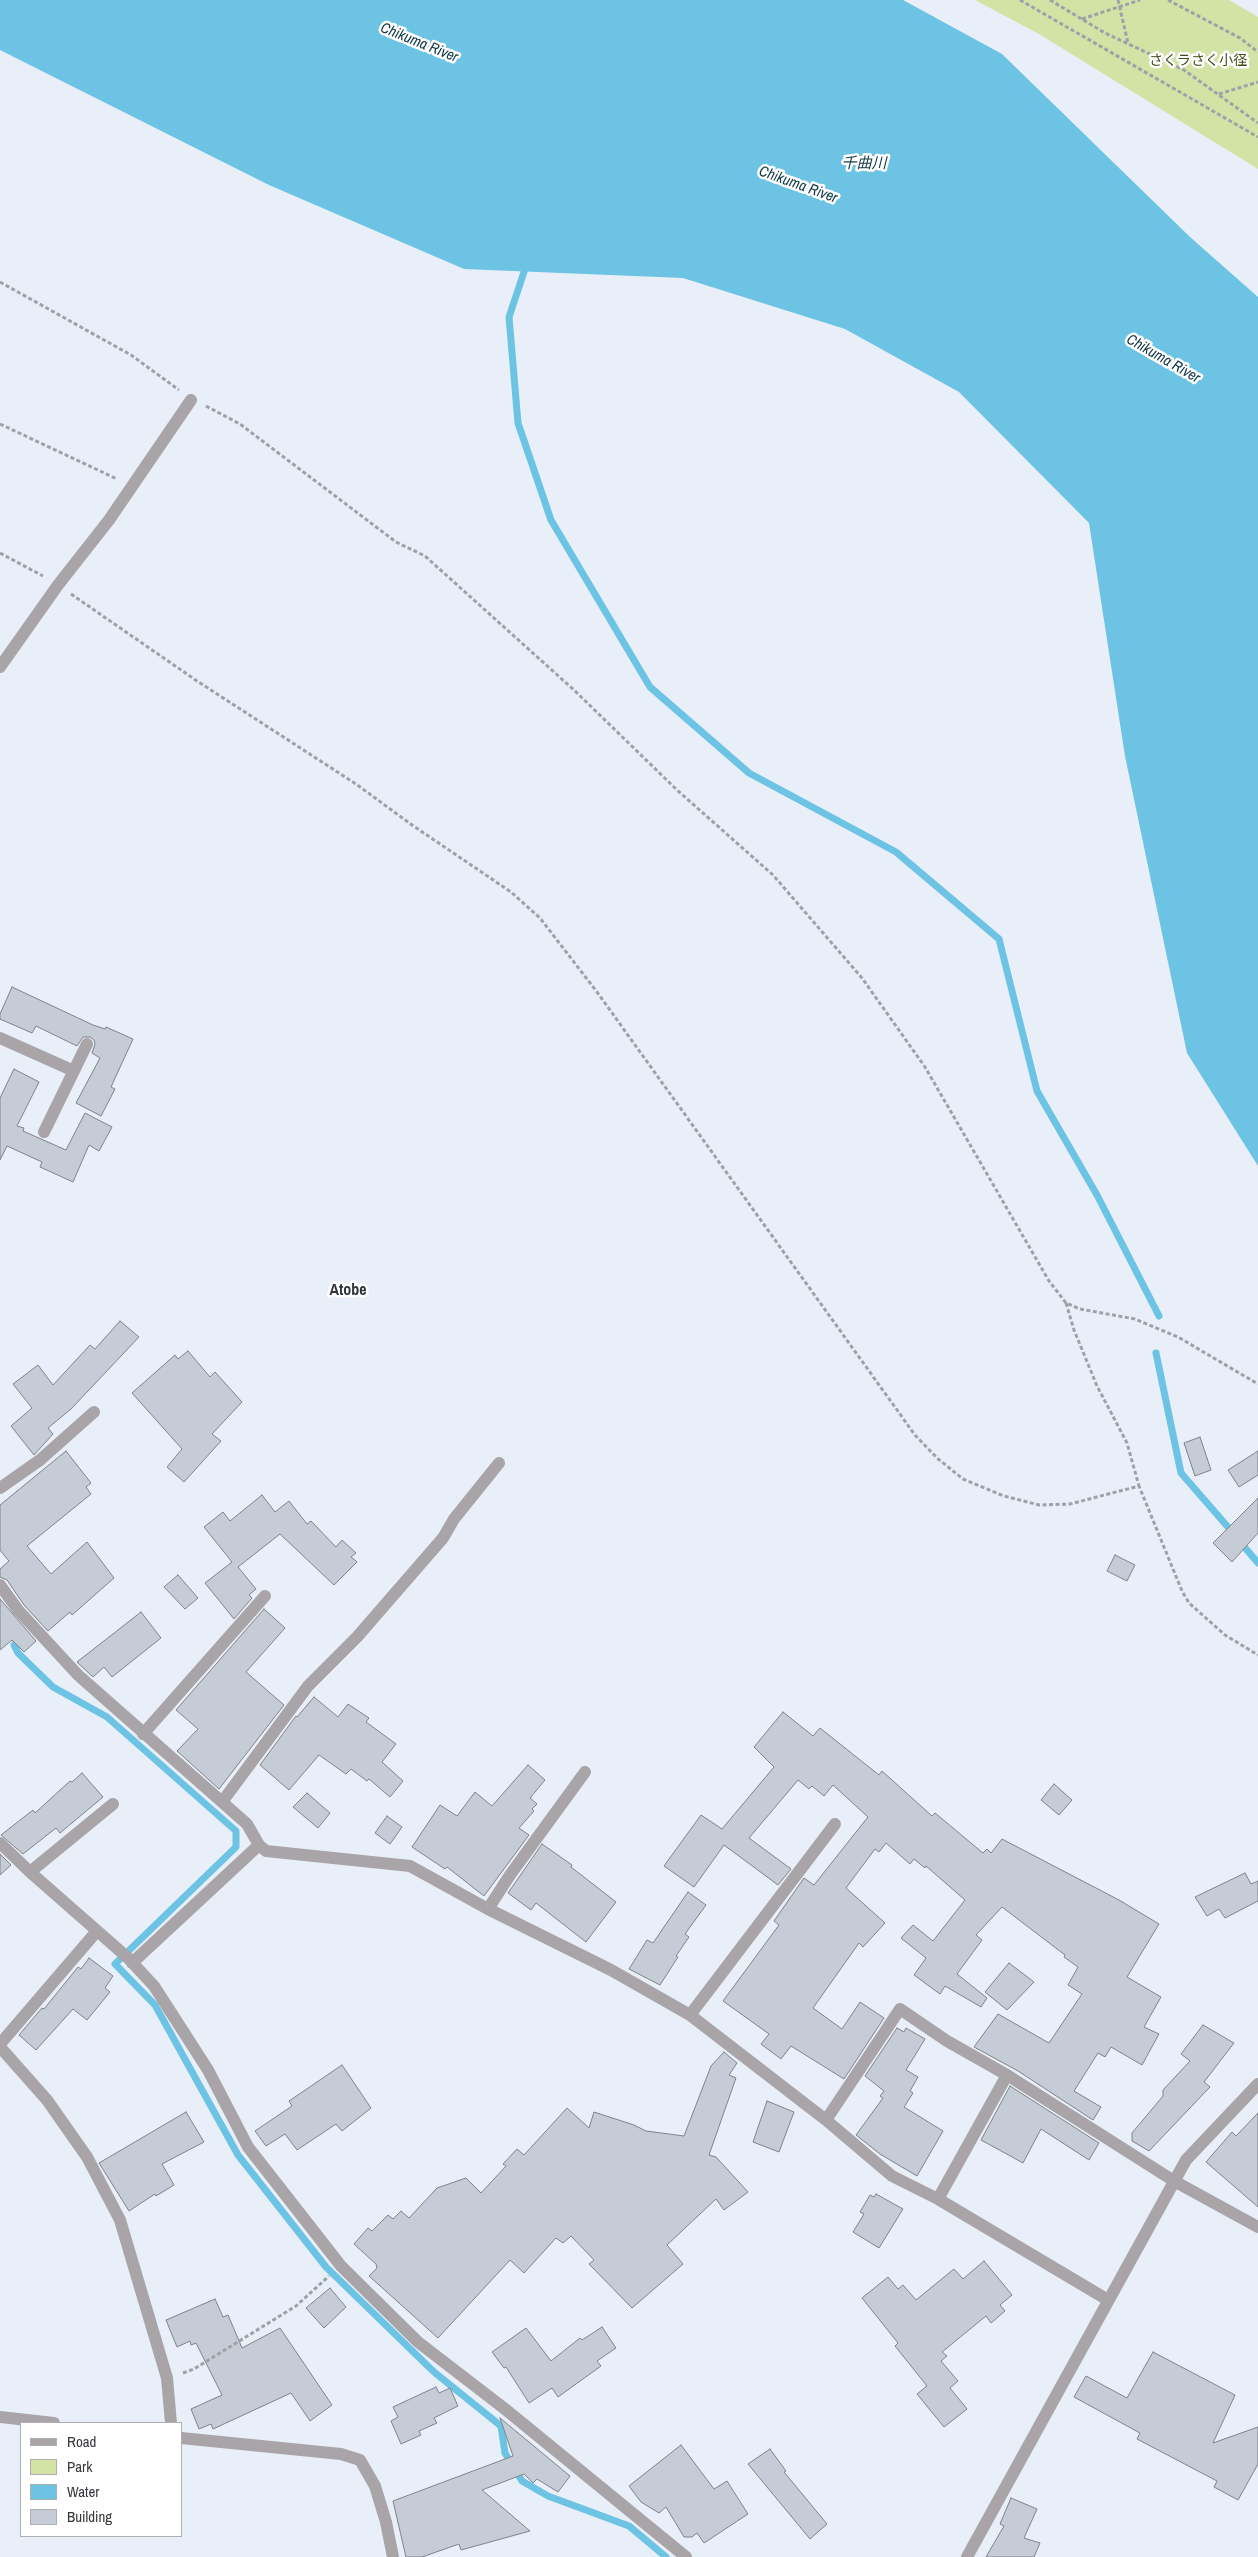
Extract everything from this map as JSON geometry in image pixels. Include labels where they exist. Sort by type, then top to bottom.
[{"type":"street","points":[[0,667],[58,585],[134,486],[191,400]]},
{"type":"street","points":[[0,1038],[74,1071]]},
{"type":"street","points":[[44,1132],[87,1044]]},
{"type":"street","points":[[0,1488],[40,1460],[94,1412]]},
{"type":"street","points":[[222,1802],[308,1686],[357,1637],[443,1538],[454,1519],[498,1462]]},
{"type":"street","points":[[0,1586],[18,1610],[78,1675],[247,1824],[259,1845],[266,1851],[410,1866],[488,1909],[611,1970],[690,2015],[826,2120],[892,2176],[938,2199],[1108,2300]]},
{"type":"street","points":[[143,1734],[265,1596]]},
{"type":"street","points":[[488,1909],[585,1772]]},
{"type":"street","points":[[30,1872],[113,1804]]},
{"type":"street","points":[[690,2015],[835,1824]]},
{"type":"street","points":[[0,1842],[30,1872],[130,1961],[154,1986],[172,2011],[208,2070],[248,2147],[341,2266],[418,2342],[505,2409],[686,2557]]},
{"type":"street","points":[[130,1961],[259,1845]]},
{"type":"street","points":[[97,1931],[0,2045],[47,2100],[87,2157],[117,2213],[167,2378],[171,2422]]},
{"type":"street","points":[[826,2120],[900,2009],[947,2041],[1007,2075],[1174,2181],[1258,2227]]},
{"type":"street","points":[[938,2199],[1007,2075]]},
{"type":"street","points":[[967,2557],[1186,2160],[1258,2084]]},
{"type":"street","points":[[0,2417],[45,2422]]},
{"type":"street","points":[[182,2438],[341,2454],[360,2460],[375,2486],[386,2522],[393,2557]]},
{"type":"path","points":[[1020,0],[1258,137]]},
{"type":"path","points":[[1050,0],[1082,19],[1184,70],[1258,123]]},
{"type":"path","points":[[1118,0],[1128,43]]},
{"type":"path","points":[[1082,19],[1140,0]]},
{"type":"path","points":[[1168,0],[1240,38],[1258,52]]},
{"type":"path","points":[[1219,94],[1258,82]]},
{"type":"path","points":[[0,282],[131,355],[191,400],[240,424],[396,542],[424,556],[574,690],[677,790],[773,875],[862,978],[925,1067],[1049,1281],[1066,1303],[1074,1330],[1097,1386],[1127,1443],[1139,1486],[1182,1591],[1190,1603],[1225,1635],[1258,1655]]},
{"type":"path","points":[[0,424],[134,486]]},
{"type":"path","points":[[0,553],[58,585],[197,681],[356,784],[412,826],[511,892],[540,918],[597,992],[915,1435],[937,1458],[962,1479],[1004,1496],[1039,1504],[1070,1504],[1139,1486]]},
{"type":"path","points":[[1066,1303],[1080,1309],[1135,1319],[1178,1337],[1258,1384]]},
{"type":"path","points":[[167,2378],[194,2369],[250,2336],[296,2306],[328,2277]]},
{"type":"green space","name":"さくラさく小径","points":[[975,0],[1229,0],[1258,17],[1258,169],[1039,34]]},
{"type":"water","name":"千曲川","points":[[0,0],[903,0],[1002,54],[1190,237],[1258,297],[1258,1166],[1187,1053],[1125,756],[1089,523],[959,392],[845,329],[683,278],[464,269],[269,185],[0,50]]},
{"type":"building","points":[[12,987],[93,1025],[105,1029],[106,1027],[133,1039],[111,1087],[115,1089],[101,1116],[76,1103],[100,1058],[92,1053],[95,1044],[94,1040],[90,1037],[83,1037],[77,1046],[36,1026],[32,1033],[0,1019],[0,1014]]},
{"type":"building","points":[[14,1069],[39,1082],[17,1126],[24,1128],[23,1131],[66,1150],[85,1113],[112,1127],[99,1151],[89,1145],[73,1182],[40,1167],[42,1162],[7,1146],[0,1160],[0,1098]]},
{"type":"building","points":[[120,1321],[139,1337],[71,1409],[48,1428],[53,1434],[34,1455],[11,1426],[32,1408],[13,1384],[38,1365],[53,1385],[90,1345],[95,1349]]},
{"type":"building","points":[[188,1351],[210,1377],[215,1372],[242,1402],[212,1434],[221,1441],[184,1482],[167,1467],[182,1449],[132,1393],[175,1355],[178,1359]]},
{"type":"building","points":[[1200,1437],[1211,1470],[1195,1476],[1184,1443]]},
{"type":"building","points":[[66,1451],[91,1483],[86,1487],[91,1494],[27,1546],[51,1574],[87,1542],[114,1578],[72,1615],[70,1612],[48,1631],[24,1605],[7,1580],[0,1577],[0,1569],[9,1561],[0,1550],[0,1505]]},
{"type":"building","points":[[1258,1451],[1258,1475],[1239,1487],[1228,1470]]},
{"type":"building","points":[[262,1495],[275,1512],[289,1501],[307,1524],[311,1521],[336,1547],[342,1540],[356,1553],[351,1557],[357,1562],[334,1585],[280,1534],[238,1567],[256,1589],[249,1595],[252,1598],[234,1619],[205,1583],[232,1562],[204,1527],[223,1512],[230,1521]]},
{"type":"building","points":[[1258,1498],[1258,1533],[1232,1562],[1213,1543]]},
{"type":"building","points":[[1115,1555],[1135,1565],[1127,1581],[1107,1571]]},
{"type":"building","points":[[178,1575],[198,1598],[185,1609],[164,1587]]},
{"type":"building","points":[[0,1599],[36,1641],[24,1652],[12,1640],[0,1650]]},
{"type":"building","points":[[264,1609],[285,1628],[246,1672],[284,1705],[219,1789],[177,1751],[198,1729],[176,1710]]},
{"type":"building","points":[[141,1612],[161,1638],[112,1677],[104,1667],[93,1677],[77,1662]]},
{"type":"building","points":[[314,1697],[338,1717],[348,1704],[369,1718],[366,1722],[396,1744],[382,1762],[403,1781],[390,1797],[369,1779],[367,1781],[351,1769],[346,1774],[319,1755],[289,1790],[260,1765],[296,1716]]},
{"type":"building","points":[[783,1712],[813,1736],[820,1728],[879,1775],[882,1771],[932,1816],[935,1813],[983,1853],[987,1849],[991,1853],[1002,1839],[1119,1900],[1159,1924],[1127,1977],[1161,1997],[1144,2027],[1159,2034],[1142,2065],[1111,2047],[1105,2057],[1098,2053],[1074,2091],[1101,2107],[1093,2120],[1018,2071],[974,2047],[998,2014],[1049,2043],[1082,1994],[1068,1985],[1078,1967],[1002,1907],[976,1935],[982,1940],[957,1974],[987,1998],[981,2007],[945,1986],[940,1994],[914,1975],[926,1958],[901,1938],[913,1925],[933,1941],[965,1900],[926,1866],[925,1868],[914,1859],[910,1864],[886,1843],[879,1852],[875,1849],[846,1888],[885,1923],[863,1947],[859,1943],[813,2008],[842,2029],[860,2002],[884,2018],[844,2079],[791,2046],[781,2059],[761,2044],[769,2034],[723,2001],[779,1925],[774,1921],[804,1878],[814,1885],[868,1817],[833,1785],[824,1796],[812,1786],[809,1789],[798,1780],[749,1838],[791,1869],[778,1885],[724,1845],[694,1887],[664,1866],[701,1815],[722,1829],[774,1767],[754,1747]]},
{"type":"building","points":[[528,1765],[545,1780],[530,1798],[537,1804],[532,1809],[534,1811],[519,1828],[529,1835],[484,1896],[447,1867],[445,1869],[412,1847],[440,1805],[457,1816],[475,1792],[492,1806]]},
{"type":"building","points":[[82,1773],[103,1797],[60,1833],[56,1828],[23,1854],[1,1835],[33,1810],[35,1813],[70,1781],[72,1782]]},
{"type":"building","points":[[1054,1784],[1072,1800],[1059,1815],[1041,1800]]},
{"type":"building","points":[[307,1793],[330,1813],[318,1828],[293,1807]]},
{"type":"building","points":[[387,1816],[402,1827],[390,1844],[375,1833]]},
{"type":"building","points":[[542,1844],[572,1865],[571,1867],[616,1902],[586,1942],[536,1903],[531,1910],[508,1893]]},
{"type":"building","points":[[0,1854],[11,1865],[0,1875]]},
{"type":"building","points":[[1245,1873],[1251,1884],[1258,1881],[1258,1901],[1225,1918],[1219,1909],[1207,1916],[1195,1897]]},
{"type":"building","points":[[688,1892],[706,1905],[685,1934],[689,1937],[660,1985],[629,1969],[647,1940],[653,1943]]},
{"type":"building","points":[[89,1958],[113,1976],[105,1988],[110,1992],[87,2020],[73,2009],[36,2050],[19,2035],[42,2008],[44,2009],[78,1967],[81,1969]]},
{"type":"building","points":[[1009,1963],[1034,1982],[1007,2010],[985,1992]]},
{"type":"building","points":[[1203,2025],[1234,2043],[1204,2082],[1210,2087],[1149,2151],[1132,2141],[1132,2133],[1163,2096],[1163,2090],[1190,2061],[1181,2054]]},
{"type":"building","points":[[897,2028],[904,2032],[906,2028],[925,2039],[906,2070],[918,2077],[910,2091],[913,2093],[904,2107],[943,2131],[917,2176],[880,2154],[856,2135],[883,2098],[880,2096],[884,2091],[865,2076]]},
{"type":"building","points":[[724,2052],[737,2063],[729,2075],[736,2078],[709,2155],[716,2157],[748,2192],[724,2210],[716,2199],[667,2245],[683,2264],[632,2308],[589,2264],[594,2260],[571,2236],[563,2243],[556,2238],[524,2273],[510,2260],[438,2338],[369,2276],[377,2268],[376,2264],[354,2244],[368,2228],[372,2231],[388,2215],[393,2219],[401,2211],[409,2218],[437,2188],[466,2178],[481,2193],[506,2166],[503,2164],[517,2149],[524,2155],[567,2108],[589,2128],[594,2112],[634,2125],[646,2131],[684,2136],[711,2066]]},
{"type":"building","points":[[342,2065],[371,2108],[342,2131],[336,2124],[297,2150],[285,2134],[266,2146],[255,2131],[292,2106],[289,2101]]},
{"type":"building","points":[[1010,2086],[1099,2143],[1089,2160],[1041,2129],[1023,2163],[981,2140]]},
{"type":"building","points":[[767,2101],[794,2112],[779,2152],[753,2142]]},
{"type":"building","points":[[186,2112],[204,2142],[162,2164],[174,2185],[156,2196],[155,2194],[129,2211],[99,2163]]},
{"type":"building","points":[[1258,2113],[1258,2207],[1206,2162],[1232,2132],[1236,2136]]},
{"type":"building","points":[[876,2194],[903,2209],[879,2248],[853,2232],[864,2214],[860,2212],[870,2195],[874,2197]]},
{"type":"building","points":[[984,2261],[1012,2295],[1000,2305],[1005,2311],[991,2323],[986,2316],[942,2352],[947,2356],[941,2361],[958,2381],[950,2388],[967,2409],[944,2427],[917,2394],[927,2386],[895,2346],[898,2343],[862,2298],[888,2277],[898,2289],[903,2285],[916,2300],[954,2269],[963,2279]]},
{"type":"building","points":[[330,2288],[346,2307],[324,2328],[306,2308]]},
{"type":"building","points":[[215,2299],[223,2317],[228,2315],[242,2348],[280,2328],[332,2405],[310,2421],[291,2393],[213,2429],[211,2424],[199,2429],[191,2409],[222,2395],[196,2343],[191,2345],[190,2341],[177,2347],[166,2320]]},
{"type":"building","points":[[602,2327],[616,2348],[597,2361],[601,2366],[558,2397],[552,2388],[529,2403],[506,2367],[504,2368],[492,2352],[526,2328],[551,2361],[580,2338],[582,2340]]},
{"type":"building","points":[[1153,2352],[1235,2395],[1213,2443],[1258,2427],[1258,2464],[1238,2500],[1214,2487],[1217,2481],[1137,2439],[1140,2433],[1074,2397],[1086,2376],[1127,2398]]},
{"type":"building","points":[[436,2387],[439,2393],[450,2388],[458,2406],[434,2418],[437,2423],[419,2431],[421,2435],[401,2444],[391,2421],[398,2417],[393,2407]]},
{"type":"building","points":[[500,2418],[570,2476],[558,2492],[537,2479],[533,2483],[524,2474],[482,2490],[530,2531],[461,2550],[459,2544],[422,2557],[406,2557],[393,2501],[513,2456]]},
{"type":"building","points":[[681,2445],[714,2489],[727,2481],[748,2514],[704,2543],[697,2533],[692,2537],[684,2537],[666,2507],[659,2513],[641,2502],[629,2486]]},
{"type":"building","points":[[770,2449],[786,2471],[784,2472],[827,2524],[810,2539],[748,2464]]},
{"type":"building","points":[[1011,2498],[1037,2509],[1024,2538],[1040,2543],[1034,2557],[986,2557],[1004,2526],[1000,2524]]},
{"type":"waterway","points":[[527,263],[509,317],[518,423],[551,520],[650,687],[749,773],[896,852],[999,939],[1037,1091],[1097,1195],[1159,1316]]},
{"type":"waterway","points":[[1156,1353],[1181,1473],[1234,1534]]},
{"type":"waterway","points":[[1240,1542],[1258,1563]]},
{"type":"waterway","points":[[22,1637],[14,1645],[18,1653],[53,1687],[107,1717],[236,1831],[236,1847],[115,1964],[155,2005],[238,2155],[326,2267],[434,2372],[501,2426],[505,2453],[522,2481],[548,2496],[629,2526],[666,2557]]},
{"type":"district","name":"Atobe","points":[[348,1291]]},
{"type":"water label","name":"Chikuma River","points":[[419,43]]},
{"type":"water label","name":"Chikuma River","points":[[798,185]]},
{"type":"water label","name":"Chikuma River","points":[[1163,359]]}]
